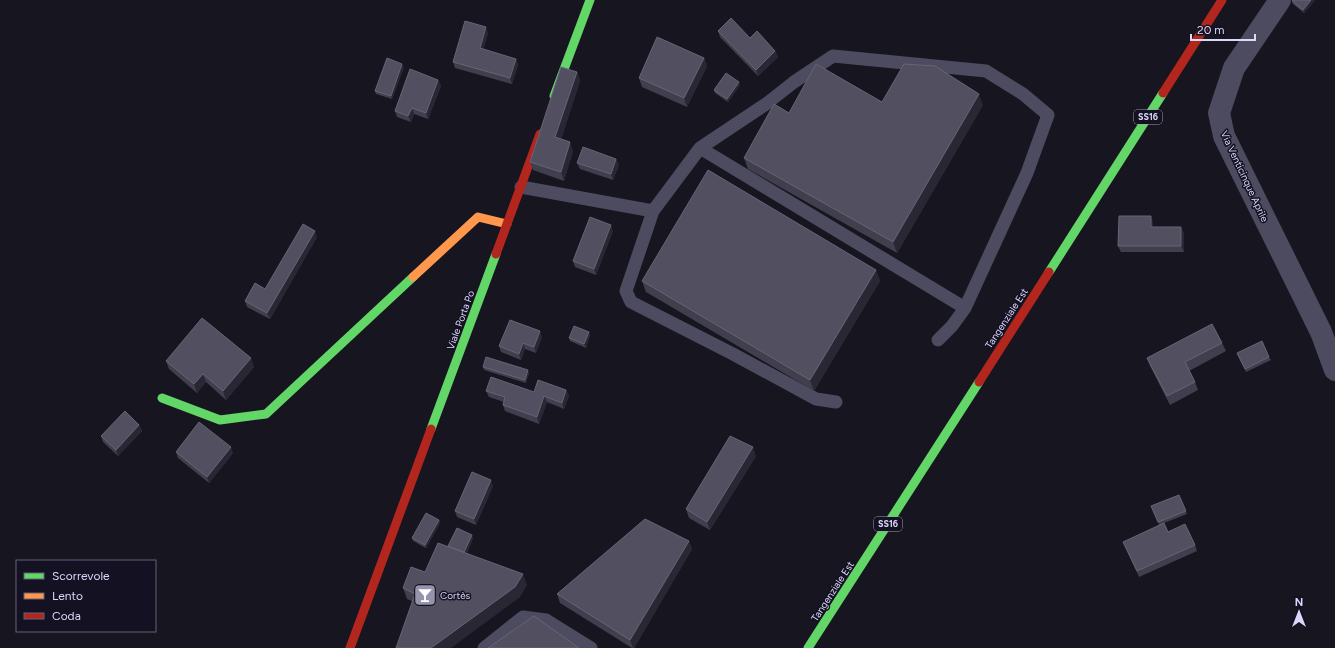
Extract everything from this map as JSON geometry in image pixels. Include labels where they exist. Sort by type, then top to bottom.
[{"type":"main road","points":[[551,105],[590,0]]},
{"type":"main road","name":"Tangenziale Est","points":[[808,648],[1074,234],[1222,0]]},
{"type":"main road","name":"Viale Porta Po","points":[[350,648],[543,127]]},
{"type":"main road","points":[[162,398],[220,420],[266,414],[478,217],[507,224]]},
{"type":"street","name":"Via Venticinque Aprile","points":[[1280,0],[1234,68],[1219,113],[1224,136],[1328,326],[1335,370]]},
{"type":"lane","points":[[836,402],[816,399],[733,354],[631,302],[626,290],[653,211],[700,148],[766,104],[794,82],[833,56],[986,70],[1023,94],[1048,115],[1027,172],[965,308],[952,326],[938,340]]},
{"type":"lane","points":[[700,148],[965,308]]},
{"type":"lane","points":[[521,187],[653,211]]},
{"type":"lane","points":[[484,648],[523,617],[546,620],[591,648]]},
{"type":"building","points":[[1311,0],[1303,10],[1292,1]]},
{"type":"building","points":[[731,18],[750,38],[757,31],[775,51],[756,70],[718,31]]},
{"type":"building","points":[[465,21],[486,27],[480,48],[516,59],[510,78],[453,62]]},
{"type":"building","points":[[657,37],[704,58],[684,98],[639,78]]},
{"type":"building","points":[[387,58],[402,64],[391,96],[375,91]]},
{"type":"building","points":[[816,64],[882,102],[904,64],[935,66],[979,94],[893,242],[744,158],[774,104],[789,113]]},
{"type":"building","points":[[561,67],[577,72],[555,137],[570,142],[561,172],[530,162]]},
{"type":"building","points":[[410,69],[438,80],[426,113],[412,108],[408,116],[395,111]]},
{"type":"building","points":[[726,73],[739,82],[727,99],[714,90]]},
{"type":"building","points":[[583,147],[616,159],[611,174],[577,163]]},
{"type":"building","points":[[708,170],[876,270],[810,380],[642,281]]},
{"type":"building","points":[[1119,216],[1151,216],[1151,227],[1181,227],[1181,246],[1118,246]]},
{"type":"building","points":[[590,217],[611,225],[594,269],[573,261]]},
{"type":"building","points":[[303,224],[315,231],[267,313],[245,301],[255,283],[265,289]]},
{"type":"building","points":[[202,318],[251,358],[223,391],[203,374],[194,384],[166,361]]},
{"type":"building","points":[[510,320],[540,331],[534,347],[523,343],[519,354],[499,346]]},
{"type":"building","points":[[1212,324],[1222,343],[1185,362],[1195,382],[1167,396],[1147,358]]},
{"type":"building","points":[[574,326],[589,332],[584,344],[569,338]]},
{"type":"building","points":[[1262,341],[1269,357],[1245,369],[1237,353]]},
{"type":"building","points":[[486,357],[528,370],[525,380],[483,367]]},
{"type":"building","points":[[491,377],[534,392],[538,380],[566,390],[562,403],[544,396],[537,417],[503,405],[505,397],[486,391]]},
{"type":"building","points":[[125,411],[139,425],[116,450],[101,436]]},
{"type":"building","points":[[199,422],[231,447],[207,477],[176,452]]},
{"type":"building","points":[[730,436],[753,447],[707,522],[686,509]]},
{"type":"building","points":[[472,472],[491,480],[474,519],[455,511]]},
{"type":"building","points":[[1179,495],[1186,511],[1158,522],[1151,506]]},
{"type":"building","points":[[426,513],[439,520],[425,545],[412,538]]},
{"type":"building","points":[[645,519],[689,541],[630,640],[557,594]]},
{"type":"building","points":[[1164,523],[1168,532],[1185,524],[1195,545],[1137,571],[1123,542]]},
{"type":"building","points":[[457,528],[472,535],[464,552],[448,546]]},
{"type":"building","points":[[438,543],[523,574],[515,587],[431,648],[396,648],[415,594],[403,588],[411,567],[425,572]]},
{"type":"building","points":[[534,616],[579,648],[488,648]]},
{"type":"traffic: fast","points":[[554,96],[590,0]]},
{"type":"traffic: fast","points":[[1049,272],[1163,93]]},
{"type":"traffic: fast","points":[[431,429],[496,254]]},
{"type":"traffic: fast","points":[[162,398],[220,420],[266,414],[413,277]]},
{"type":"traffic: fast","points":[[808,648],[979,382]]},
{"type":"traffic: slow","points":[[413,277],[478,217],[507,224]]},
{"type":"traffic: jam","points":[[1163,93],[1222,0]]},
{"type":"traffic: jam","points":[[496,254],[540,134]]},
{"type":"traffic: jam","points":[[979,382],[1049,272]]},
{"type":"traffic: jam","points":[[350,648],[431,429]]},
{"type":"place","name":"Cortès","points":[[425,595]]}]
